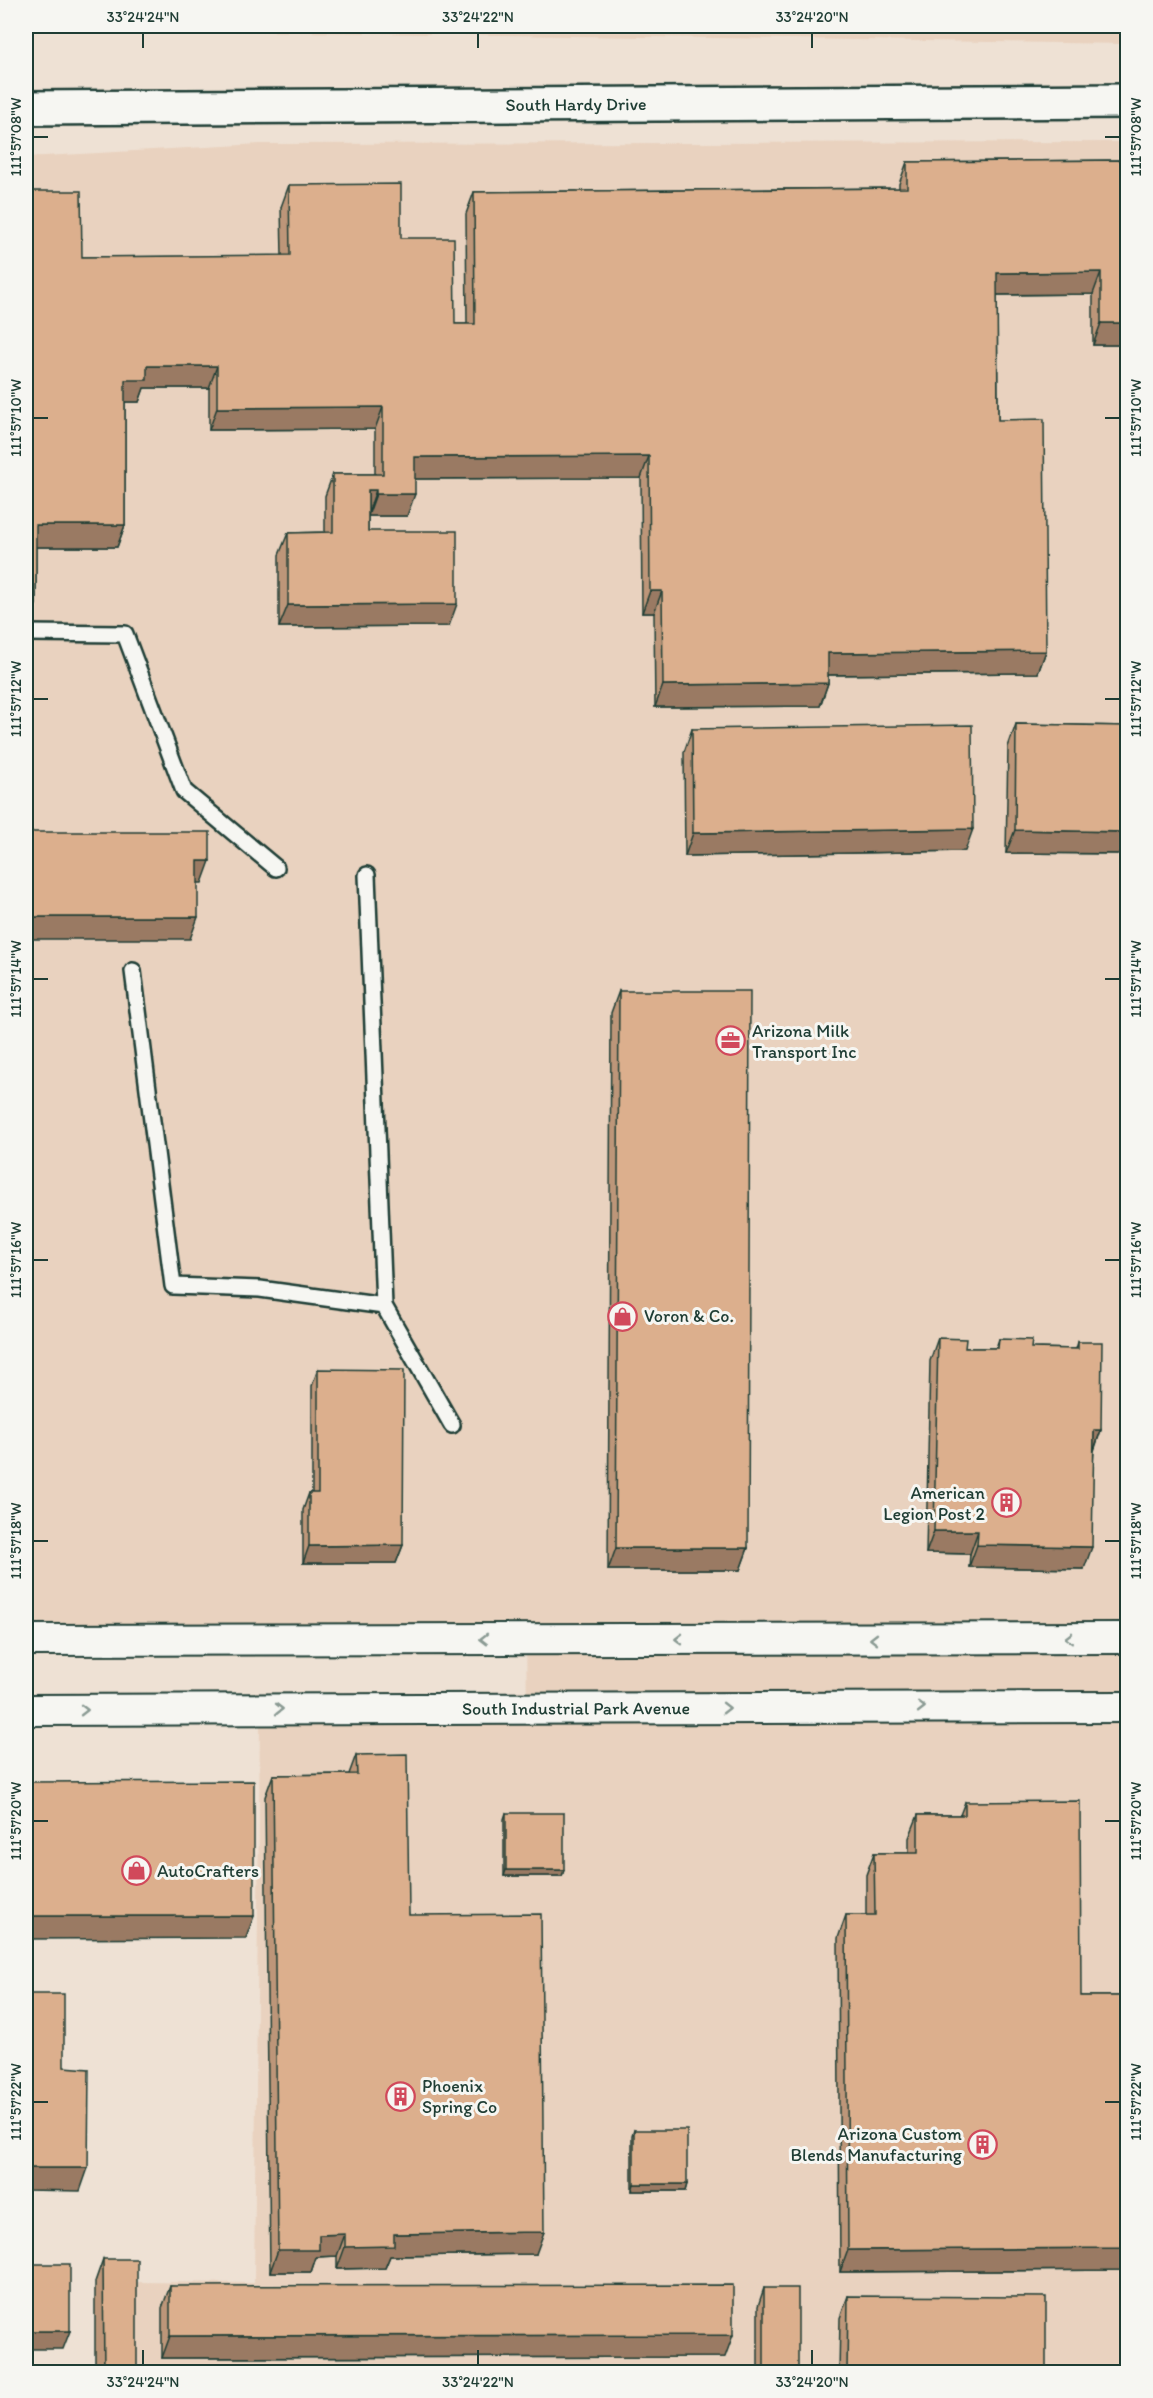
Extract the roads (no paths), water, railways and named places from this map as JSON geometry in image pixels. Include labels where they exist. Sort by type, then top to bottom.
[{"type":"street","name":"South Hardy Drive","points":[[26,108],[1128,101]]},
{"type":"street","points":[[26,1640],[1128,1638]]},
{"type":"street","name":"South Industrial Park Avenue","points":[[26,1710],[1128,1707]]},
{"type":"lane","points":[[26,633],[125,634],[184,791],[276,868]]},
{"type":"lane","points":[[367,875],[384,1306],[452,1425]]},
{"type":"lane","points":[[133,971],[173,1286],[260,1288],[384,1306]]},
{"type":"place","name":"Arizona Milk Transport Inc","points":[[731,1041]]},
{"type":"place","name":"Voron & Co.","points":[[623,1316]]},
{"type":"place","name":"American Legion Post 2","points":[[1006,1503]]},
{"type":"place","name":"AutoCrafters","points":[[136,1871]]},
{"type":"place","name":"Phoenix Spring Co","points":[[401,2096]]},
{"type":"place","name":"Arizona Custom Blends Manufacturing","points":[[983,2144]]}]
